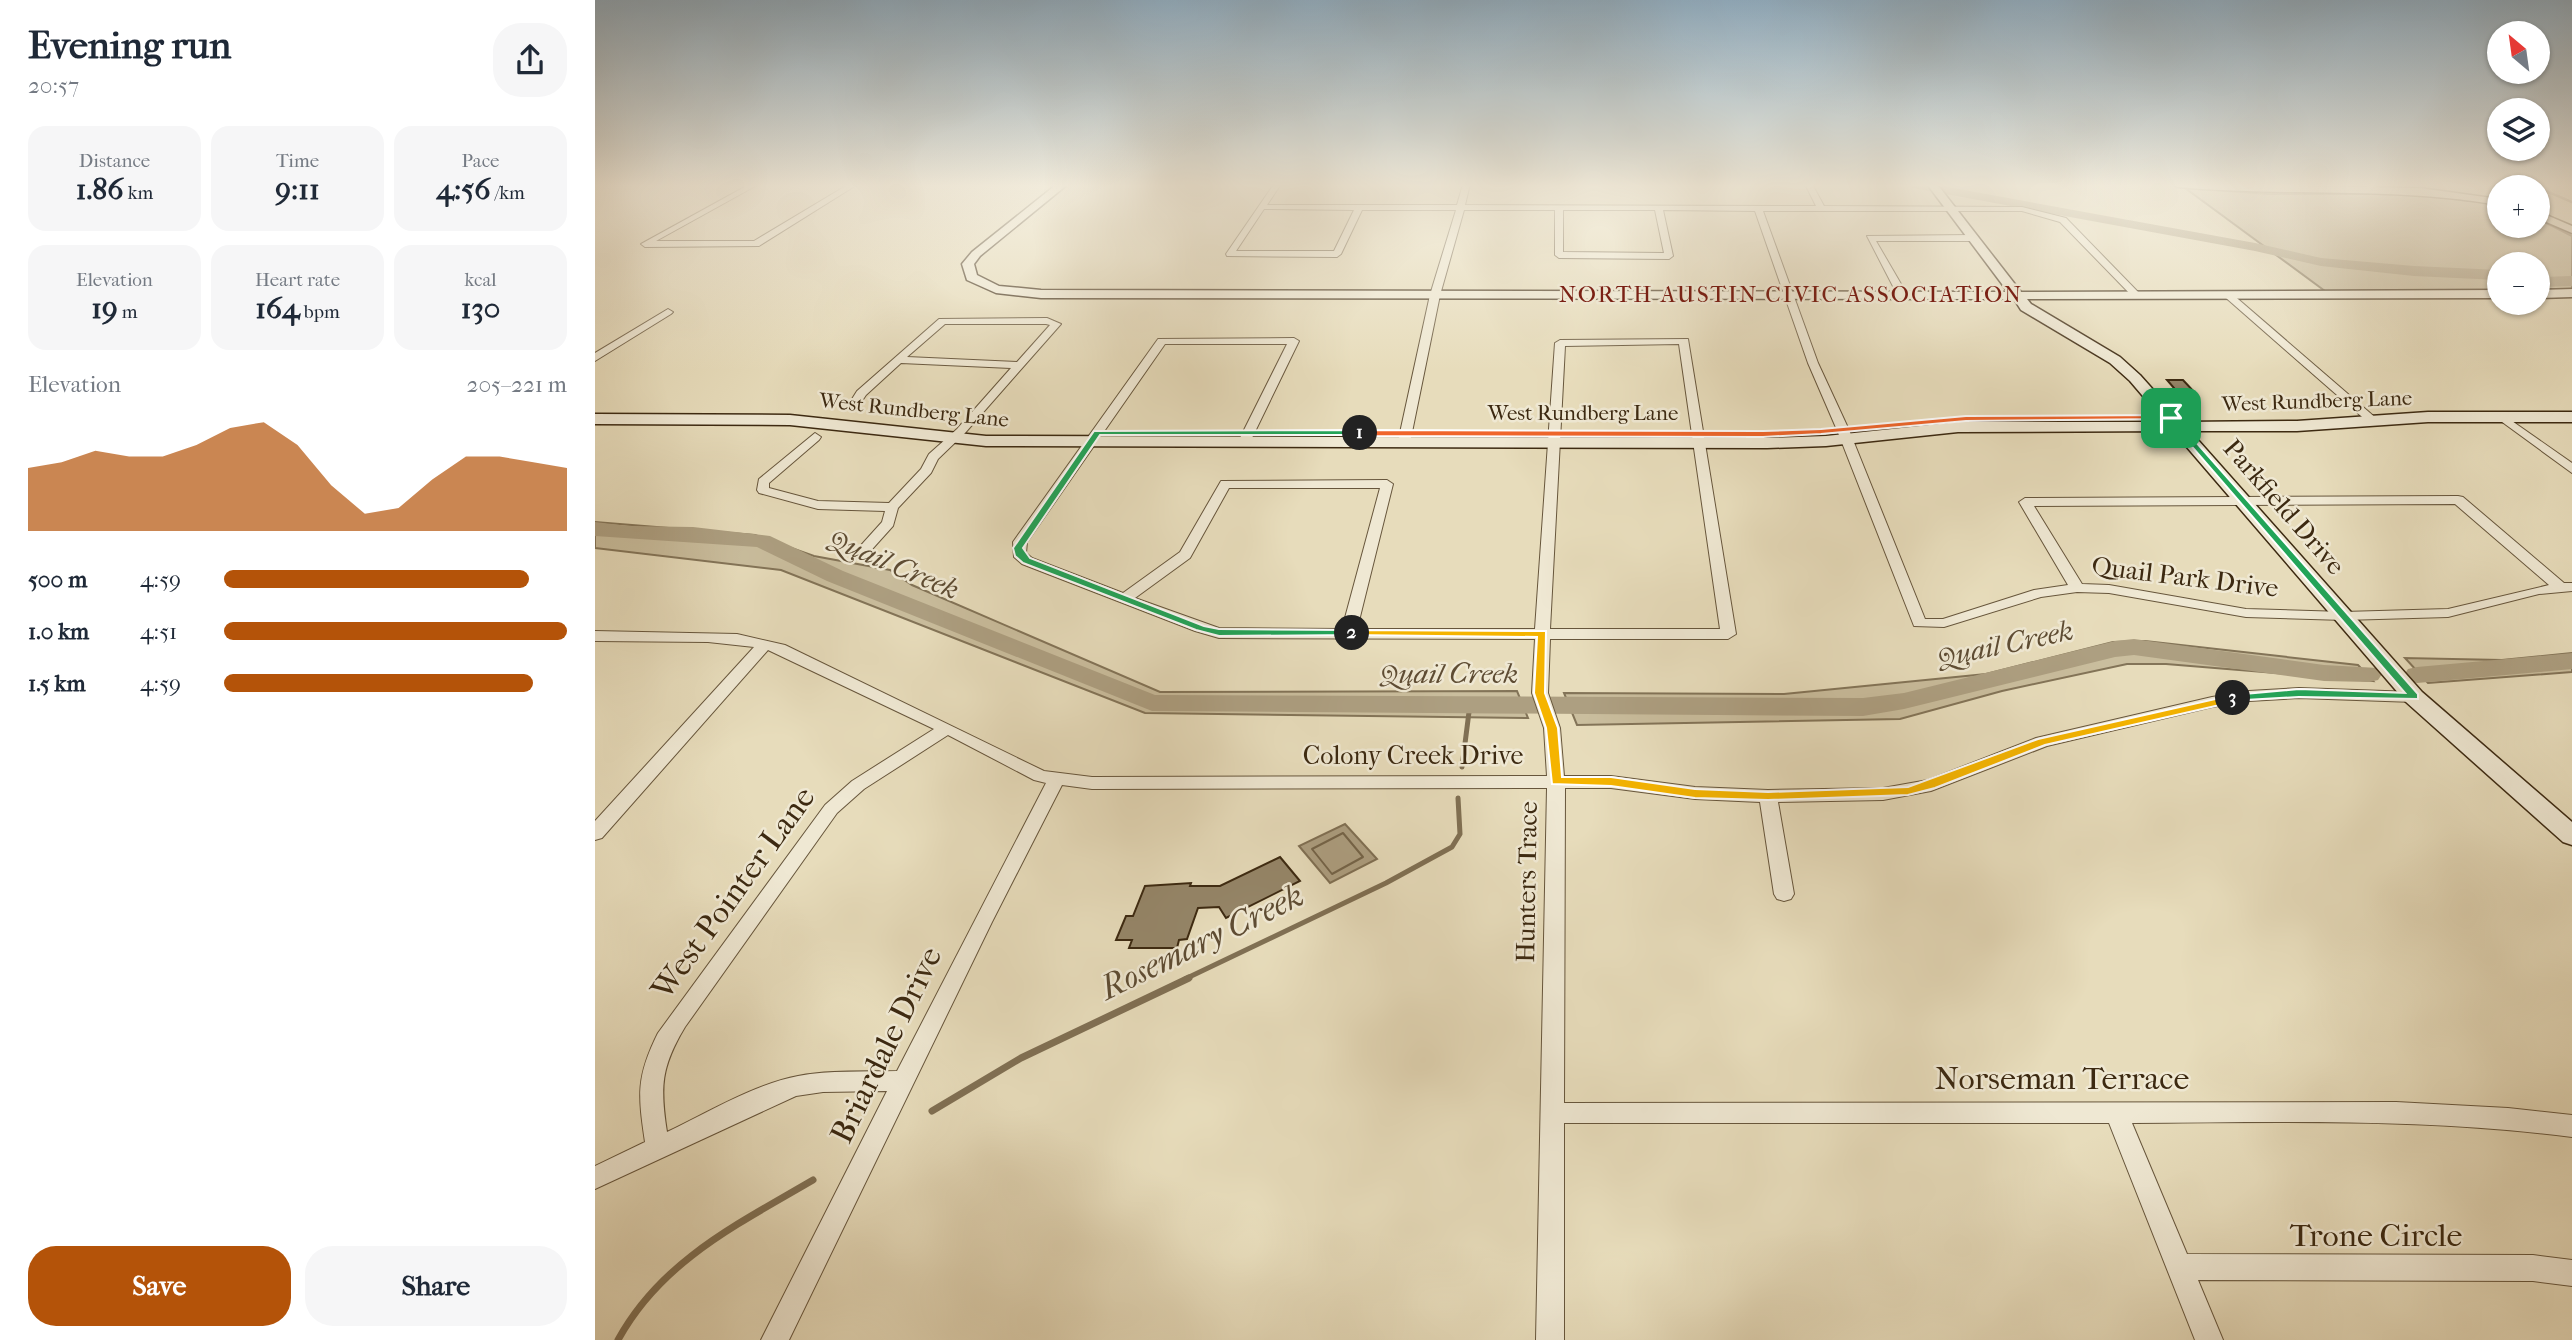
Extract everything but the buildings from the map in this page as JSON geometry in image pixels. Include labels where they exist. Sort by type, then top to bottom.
[{"type":"street","points":[[985,247],[968,264],[971,277],[996,289],[1041,294],[2487,294]]},
{"type":"street","points":[[1235,247],[1230,254],[1337,254],[1340,247]]},
{"type":"street","points":[[1405,438],[1435,295],[1449,247]]},
{"type":"street","points":[[1559,247],[1559,255],[1669,256],[1667,247]]},
{"type":"street","points":[[1771,247],[1813,363],[1845,434]]},
{"type":"street","points":[[1875,247],[1903,296]]},
{"type":"street","name":"Parkfield Drive","points":[[1979,247],[2032,311],[2124,368],[2414,697],[2572,836]]},
{"type":"street","points":[[2088,247],[2137,296]]},
{"type":"street","points":[[2550,293],[2572,293]]},
{"type":"street","points":[[2228,295],[2368,417]]},
{"type":"street","points":[[595,358],[668,312]]},
{"type":"street","points":[[858,399],[945,320],[1056,323],[1021,365],[933,457],[927,470],[892,507],[888,523],[861,552]]},
{"type":"street","points":[[1246,437],[1294,341],[1162,341],[1020,542],[1018,551],[1027,561],[1219,633],[1728,634],[1698,438]]},
{"type":"street","name":"Hunters Trace","points":[[1550,1340],[1556,781],[1552,728],[1540,693],[1560,343],[1684,341],[1698,438]]},
{"type":"street","points":[[898,360],[1021,365]]},
{"type":"street","name":"West Rundberg Lane","points":[[595,411],[763,415],[956,435],[1698,438],[1779,443],[1845,434],[1940,429],[1985,422],[2174,422],[2297,426],[2421,408],[2572,409]]},
{"type":"street","name":"West Rundberg Lane","points":[[595,419],[763,415]]},
{"type":"street","name":"West Rundberg Lane","points":[[2368,417],[2572,417]]},
{"type":"street","points":[[2502,417],[2572,469]]},
{"type":"street","name":"Quail Park Drive","points":[[1845,434],[1919,623],[1944,623],[2039,593],[2077,588],[2109,589],[2246,613],[2344,616],[2448,613],[2566,587]]},
{"type":"street","points":[[815,437],[763,482],[762,490],[818,505],[892,507]]},
{"type":"street","points":[[1125,598],[1185,555],[1225,484],[1387,484],[1348,633]]},
{"type":"street","points":[[2077,588],[2025,502],[2458,500],[2566,587]]},
{"type":"street","name":"Colony Creek Drive","points":[[595,636],[708,637],[765,644],[947,728],[1022,767],[1056,780],[1092,783],[1556,781],[1611,782],[1672,791],[1768,796],[1908,791],[1931,785],[2042,742],[2212,702],[2249,696],[2299,693],[2414,697]]},
{"type":"street","points":[[595,833],[765,644]]},
{"type":"street","name":"West Pointer Lane","points":[[657,1147],[649,1088],[651,1073],[654,1061],[677,1021],[831,809],[865,780],[947,728]]},
{"type":"street","name":"Briardale Drive","points":[[775,1340],[902,1081],[1056,780]]},
{"type":"street","points":[[1768,796],[1784,894]]},
{"type":"street","points":[[595,1178],[657,1147],[795,1086],[823,1082],[902,1081]]},
{"type":"street","points":[[2116,1111],[2209,1340]]},
{"type":"street","name":"Norseman Terrace","points":[[1551,1113],[2396,1112],[2508,1118],[2572,1126]]},
{"type":"street","name":"Trone Circle","points":[[2180,1267],[2533,1268],[2572,1273]]},
{"type":"shaded area","points":[[2265,247],[2572,247],[2572,289],[2550,289],[2550,252],[2487,252],[2487,290],[2325,291]]},
{"type":"shaded area","points":[[595,522],[755,535],[814,556],[890,570],[912,585],[1160,692],[1517,691],[1528,718],[1145,713],[781,570],[595,548]]},
{"type":"shaded area","points":[[2145,641],[2358,665],[2373,681],[2166,664],[2127,664],[2002,691],[1900,719],[1577,725],[1564,693],[1784,694],[1986,674],[2113,642]]},
{"type":"shaded area","points":[[2572,653],[2572,672],[2428,683],[2405,658],[2502,660]]},
{"type":"water","points":[[1345,824],[1377,859],[1330,883],[1299,846]]},
{"type":"waterway","points":[[2252,247],[2321,262],[2487,274]]},
{"type":"waterway","points":[[2550,282],[2572,281]]},
{"type":"waterway","name":"Quail Creek","points":[[595,529],[762,541],[835,576],[1152,703],[1863,707],[1904,701],[2115,649],[2134,647],[2324,673],[2369,674]]},
{"type":"waterway","name":"Quail Creek","points":[[2417,675],[2572,661]]},
{"type":"waterway","points":[[1462,767],[1469,712],[1477,706]]},
{"type":"waterway","name":"Rosemary Creek","points":[[1185,979],[1386,883],[1452,847],[1460,834],[1458,798]]},
{"type":"waterway","name":"Rosemary Creek","points":[[932,1111],[1021,1058],[1189,978]]},
{"type":"waterway","name":"Rosemary Creek","points":[[618,1340],[636,1312],[679,1266],[730,1229],[813,1180]]},
{"type":"district","name":"NORTH AUSTIN CIVIC ASSOCIATION","points":[[1791,294]]},
{"type":"route","points":[[1966,418],[2171,418],[2414,697],[2299,693],[2249,696],[2212,702],[2042,742],[1931,785],[1883,794],[1768,796],[1672,791],[1611,782],[1556,781],[1552,728],[1540,693],[1542,634],[1219,633],[1027,561],[1018,551],[1020,542],[1097,433],[1763,434],[1821,432],[1966,418]]}]
